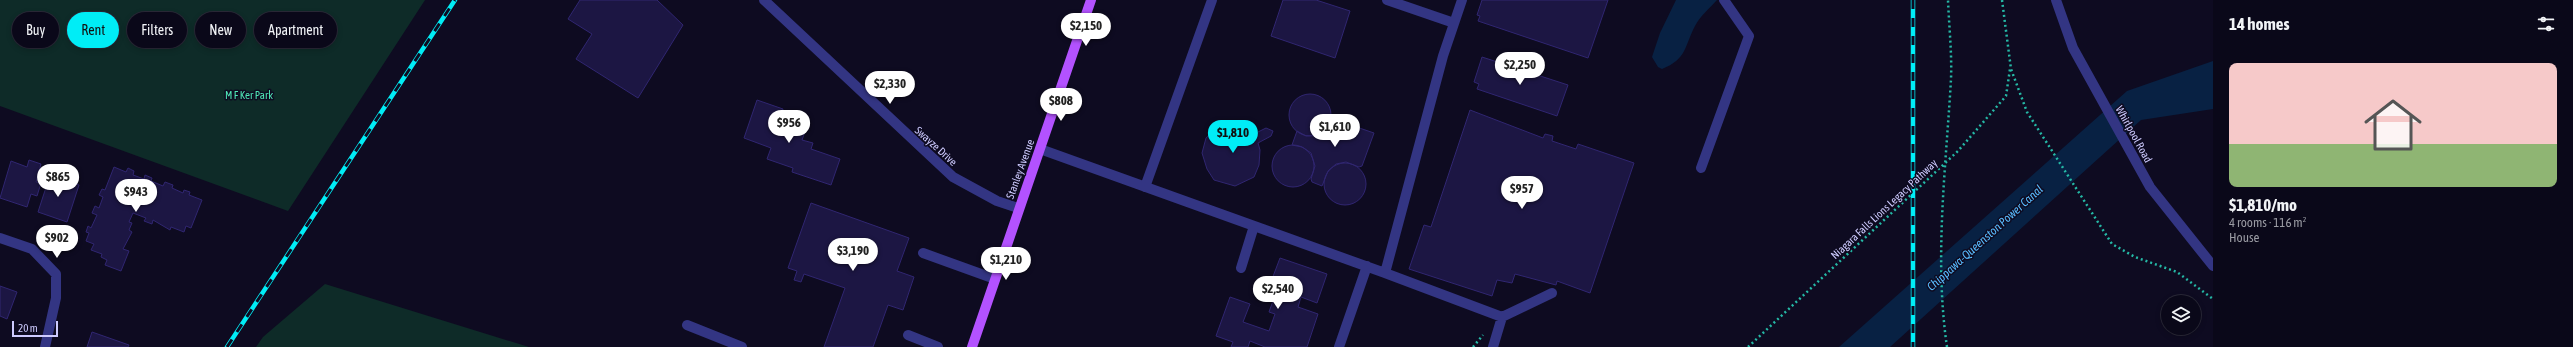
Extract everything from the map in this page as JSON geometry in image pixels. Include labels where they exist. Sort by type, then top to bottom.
[{"type":"main road","name":"Stanley Avenue","points":[[972,347],[1018,208],[1040,150],[1091,0]]},
{"type":"street","name":"Swayze Drive","points":[[764,0],[953,177],[997,201],[1018,208]]},
{"type":"street","points":[[1145,187],[1212,0]]},
{"type":"street","points":[[1387,0],[1454,23]]},
{"type":"street","points":[[1385,273],[1443,56],[1462,0]]},
{"type":"street","points":[[1701,168],[1748,36],[1724,0]]},
{"type":"street","name":"Whirlpool Road","points":[[2056,0],[2073,48],[2150,187],[2213,266]]},
{"type":"street","points":[[1040,150],[1366,266],[1502,317],[1552,293]]},
{"type":"street","points":[[1241,268],[1254,226]]},
{"type":"street","points":[[0,238],[32,249],[56,274],[56,298],[45,347]]},
{"type":"street","points":[[923,253],[995,279]]},
{"type":"street","points":[[1339,347],[1366,266]]},
{"type":"street","points":[[1493,347],[1502,317]]},
{"type":"street","points":[[687,325],[742,347]]},
{"type":"street","points":[[908,335],[938,347]]},
{"type":"path","points":[[1947,347],[1944,327],[1941,204],[1951,78],[1948,0]]},
{"type":"path","name":"Niagara Falls Lions Legacy Pathway","points":[[2002,0],[2011,69],[2027,112],[2112,244],[2135,257],[2177,272],[2213,299]]},
{"type":"path","name":"Niagara Falls Lions Legacy Pathway","points":[[1748,347],[1958,151],[2006,96],[2011,69]]},
{"type":"green space","name":"M F Ker Park","points":[[0,0],[425,0],[288,211],[0,106]]},
{"type":"green space","points":[[325,284],[529,347],[256,347],[263,337]]},
{"type":"water","points":[[1676,0],[1717,0],[1697,22],[1681,57],[1662,69],[1658,67],[1652,57],[1660,33]]},
{"type":"water","name":"Chippawa-Queenston Power Canal","points":[[2213,61],[2213,109],[2141,120],[1890,347],[1839,347],[2127,91]]},
{"type":"building","points":[[580,0],[657,0],[683,25],[638,98],[576,59],[592,34],[568,19]]},
{"type":"building","points":[[1283,0],[1316,0],[1350,11],[1335,58],[1271,36]]},
{"type":"building","points":[[1482,0],[1608,0],[1588,58],[1478,21],[1480,16],[1477,15]]},
{"type":"building","points":[[1482,57],[1568,85],[1557,116],[1477,89],[1479,84],[1474,82]]},
{"type":"building","points":[[1306,94],[1314,94],[1322,97],[1328,103],[1331,115],[1328,127],[1322,133],[1314,136],[1306,136],[1298,133],[1292,127],[1289,119],[1289,111],[1292,103],[1298,97]]},
{"type":"building","points":[[757,100],[783,109],[780,120],[806,129],[802,140],[813,143],[811,149],[840,159],[831,185],[792,172],[793,168],[767,159],[771,148],[744,138]]},
{"type":"building","points":[[1470,110],[1543,138],[1545,134],[1553,136],[1552,141],[1576,149],[1578,144],[1634,163],[1590,293],[1557,281],[1556,285],[1515,274],[1512,283],[1497,280],[1492,296],[1409,269],[1424,225],[1431,227]]},
{"type":"building","points":[[1333,119],[1374,133],[1362,166],[1359,167],[1346,162],[1336,164],[1328,171],[1322,186],[1312,182],[1311,179],[1315,166],[1311,153],[1302,147],[1292,145],[1297,131],[1306,136],[1317,135],[1326,129]]},
{"type":"building","points":[[1237,125],[1254,134],[1266,128],[1273,131],[1271,136],[1258,143],[1260,150],[1259,165],[1254,177],[1235,186],[1214,180],[1207,169],[1202,153],[1206,138],[1217,126]]},
{"type":"building","points":[[1289,145],[1297,145],[1305,148],[1311,154],[1314,166],[1311,178],[1305,184],[1297,187],[1289,187],[1281,184],[1275,178],[1272,170],[1272,162],[1275,154],[1281,148]]},
{"type":"building","points":[[29,160],[41,164],[36,182],[41,183],[37,196],[31,194],[27,207],[0,198],[11,161],[27,167]]},
{"type":"building","points":[[1341,163],[1349,163],[1357,166],[1363,172],[1366,184],[1363,196],[1357,202],[1349,205],[1341,205],[1333,202],[1327,196],[1324,188],[1324,180],[1327,172],[1333,166]]},
{"type":"building","points":[[114,167],[126,172],[128,168],[134,171],[133,175],[144,179],[145,175],[152,178],[151,181],[163,186],[165,182],[173,185],[172,188],[183,193],[184,190],[190,192],[189,195],[202,200],[191,228],[186,226],[184,232],[171,227],[170,230],[153,220],[152,224],[144,221],[146,218],[133,213],[129,222],[132,223],[129,230],[132,232],[123,249],[129,251],[121,271],[105,265],[107,260],[101,257],[102,254],[91,250],[94,244],[86,241],[89,233],[86,232],[88,226],[91,228],[97,215],[92,213],[95,206],[99,208],[103,197],[99,195],[102,189],[105,190]]},
{"type":"building","points":[[50,175],[79,185],[67,222],[38,212]]},
{"type":"building","points":[[811,203],[909,238],[897,271],[914,277],[903,310],[888,305],[873,347],[824,347],[845,288],[804,274],[801,282],[794,280],[797,271],[788,268]]},
{"type":"building","points":[[1280,258],[1327,274],[1317,303],[1301,297],[1298,307],[1318,314],[1307,347],[1265,347],[1250,341],[1248,347],[1231,347],[1233,342],[1216,336],[1230,297],[1250,304],[1243,322],[1269,331],[1275,314],[1269,312],[1274,298],[1266,295]]},
{"type":"building","points":[[0,286],[17,292],[7,319],[0,316]]},
{"type":"building","points":[[92,332],[129,345],[128,347],[87,347]]},
{"type":"railway","points":[[227,347],[455,0]]},
{"type":"railway","points":[[1913,0],[1913,347]]}]
